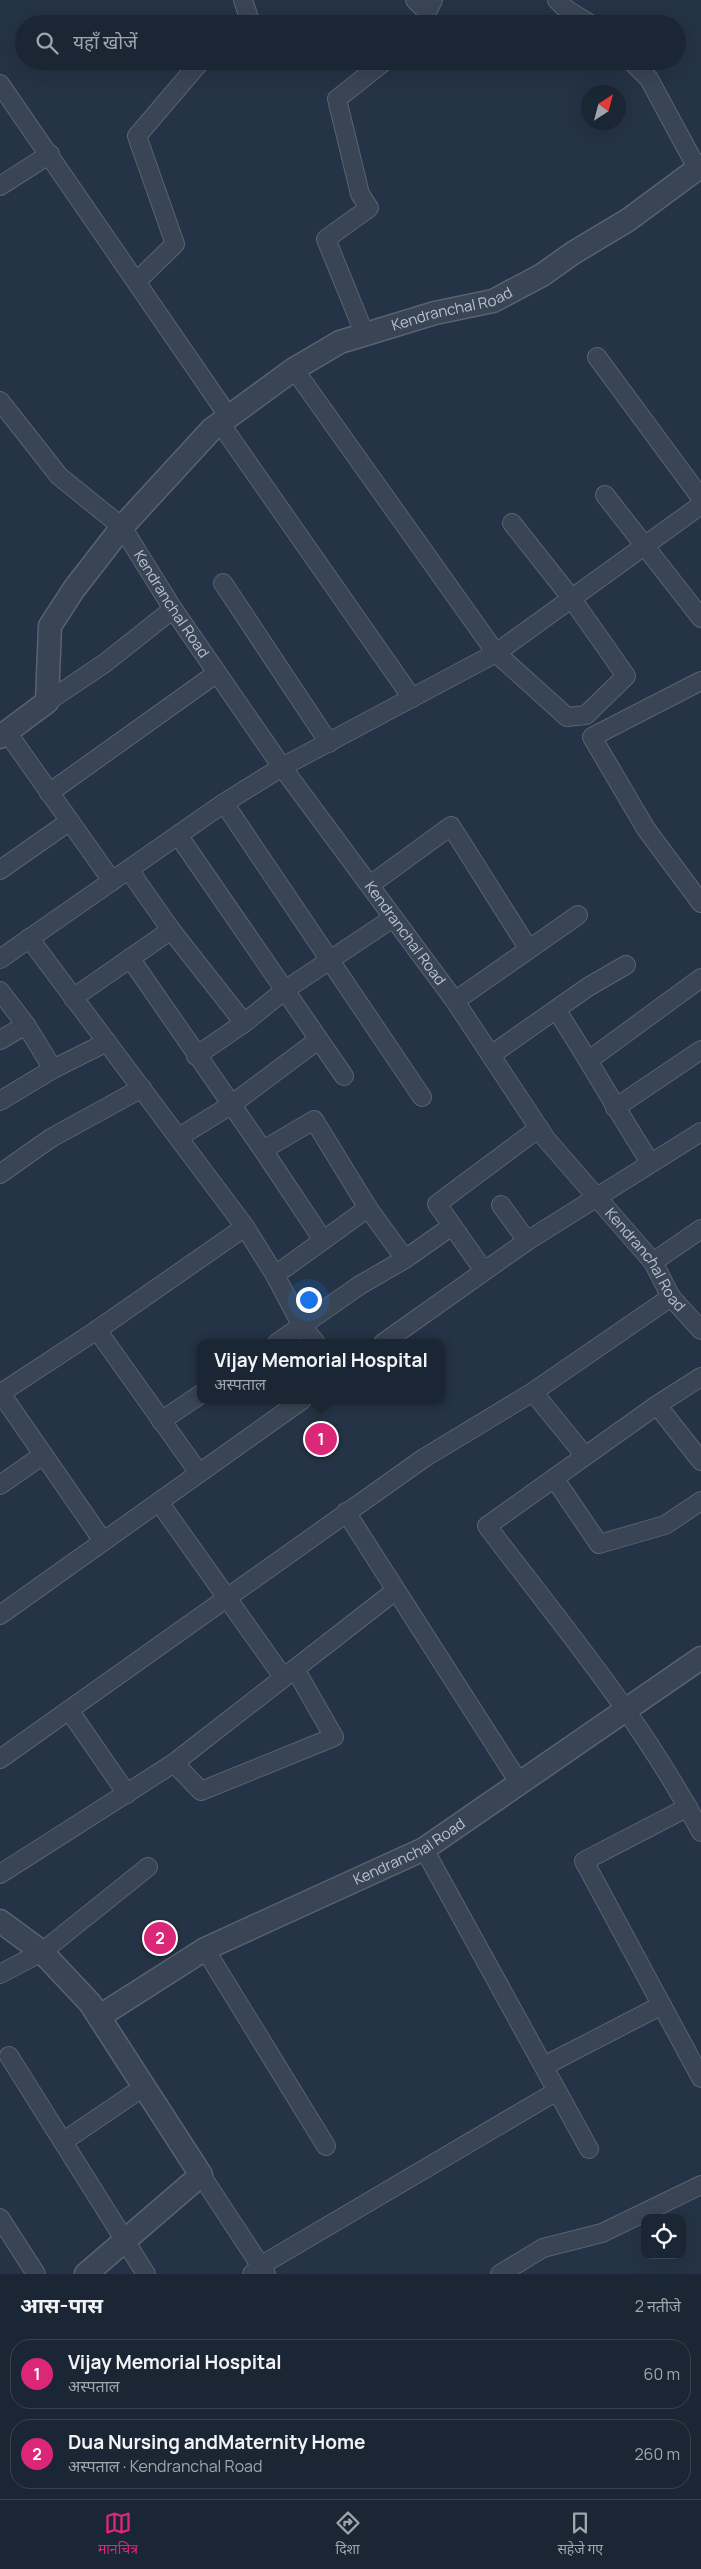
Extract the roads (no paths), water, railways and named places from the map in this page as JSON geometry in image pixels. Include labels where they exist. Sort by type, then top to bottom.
[{"type":"street","points":[[243,0],[248,15]]},
{"type":"street","points":[[557,0],[576,15]]},
{"type":"street","points":[[138,280],[174,244],[138,136],[193,70]]},
{"type":"street","points":[[365,334],[326,239],[369,208],[360,194],[337,99],[374,70]]},
{"type":"street","name":"Kendranchal Road","points":[[47,702],[50,626],[74,589],[122,527],[212,428],[294,369],[340,342],[435,313],[493,300],[542,274],[628,220],[700,170],[649,79],[640,70]]},
{"type":"street","points":[[0,84],[138,280],[225,420],[412,698]]},
{"type":"street","points":[[0,186],[50,154]]},
{"type":"street","points":[[597,357],[701,498]]},
{"type":"street","points":[[294,369],[496,653],[567,717],[586,715],[626,676],[572,598],[512,523]]},
{"type":"street","points":[[0,401],[59,476],[122,527]]},
{"type":"street","points":[[605,495],[701,618]]},
{"type":"street","points":[[0,959],[178,835],[282,768],[496,653],[701,505]]},
{"type":"street","name":"Kendranchal Road","points":[[122,527],[173,609],[282,768],[455,1001],[539,1128],[561,1158],[653,1262],[671,1296],[698,1322]]},
{"type":"street","points":[[223,583],[329,743]]},
{"type":"street","points":[[112,881],[50,792],[3,734],[105,663],[173,609]]},
{"type":"street","points":[[50,792],[217,672]]},
{"type":"street","points":[[701,681],[592,737],[646,830],[701,903]]},
{"type":"street","points":[[224,804],[422,1096]]},
{"type":"street","points":[[0,870],[70,821]]},
{"type":"street","points":[[370,885],[451,826],[528,948]]},
{"type":"street","points":[[178,835],[344,1076]]},
{"type":"street","points":[[129,870],[171,930],[244,1023]]},
{"type":"street","points":[[455,1001],[528,948],[578,915]]},
{"type":"street","points":[[196,1056],[244,1023],[285,990],[393,918]]},
{"type":"street","points":[[73,998],[171,930]]},
{"type":"street","points":[[29,938],[245,1227],[275,1275],[302,1326],[313,1339]]},
{"type":"street","points":[[130,958],[323,1240]]},
{"type":"street","points":[[491,1055],[557,1011],[588,987],[626,965]]},
{"type":"street","points":[[589,1060],[701,978]]},
{"type":"street","points":[[0,991],[26,1025],[53,1069]]},
{"type":"street","points":[[557,1011],[589,1060],[615,1108],[650,1162]]},
{"type":"street","points":[[0,1040],[26,1025]]},
{"type":"street","points":[[179,1137],[231,1104],[318,1040]]},
{"type":"street","points":[[0,1102],[53,1069],[107,1042]]},
{"type":"street","points":[[615,1108],[701,1050]]},
{"type":"street","points":[[0,1174],[51,1138],[142,1088]]},
{"type":"street","points":[[263,1150],[314,1120],[368,1208],[406,1260]]},
{"type":"street","points":[[484,1271],[437,1204],[539,1128]]},
{"type":"street","points":[[389,1339],[527,1241],[650,1162],[701,1132]]},
{"type":"street","points":[[501,1205],[527,1241]]},
{"type":"street","points":[[275,1275],[368,1208]]},
{"type":"street","points":[[284,1339],[360,1285],[406,1260],[452,1226]]},
{"type":"street","points":[[103,1542],[0,1392],[97,1330],[245,1227]]},
{"type":"street","points":[[653,1262],[701,1229]]},
{"type":"street","points":[[0,1759],[424,1458],[533,1392],[671,1296]]},
{"type":"street","points":[[97,1330],[199,1473]]},
{"type":"street","points":[[701,1377],[657,1405],[487,1526],[627,1710],[688,1807],[701,1832]]},
{"type":"street","points":[[533,1392],[585,1456]]},
{"type":"street","points":[[161,1421],[197,1397]]},
{"type":"street","points":[[0,1615],[296,1404]]},
{"type":"street","points":[[657,1405],[701,1461]]},
{"type":"street","points":[[0,1485],[43,1455]]},
{"type":"street","points":[[554,1478],[599,1544],[665,1525],[701,1501]]},
{"type":"street","points":[[159,1502],[227,1597],[289,1673],[334,1737],[201,1791],[174,1763]]},
{"type":"street","points":[[346,1512],[520,1784]]},
{"type":"street","points":[[0,1874],[174,1763],[395,1591]]},
{"type":"street","name":"Kendranchal Road","points":[[100,2016],[205,1949],[424,1849],[701,1658]]},
{"type":"street","points":[[69,1710],[127,1794]]},
{"type":"street","points":[[688,1807],[584,1861],[701,2078]]},
{"type":"street","points":[[424,1849],[589,2149]]},
{"type":"street","points":[[0,1974],[42,1952],[148,1867]]},
{"type":"street","points":[[0,1921],[42,1952],[100,2016],[201,2174],[259,2271],[557,2091]]},
{"type":"street","points":[[205,1949],[326,2146]]},
{"type":"street","points":[[544,2066],[662,2005]]},
{"type":"street","points":[[9,2056],[146,2274]]},
{"type":"street","points":[[64,2141],[145,2086]]},
{"type":"street","points":[[86,2274],[201,2174]]},
{"type":"street","points":[[500,2274],[543,2248],[602,2234],[701,2184]]},
{"type":"street","points":[[0,2218],[36,2274]]},
{"type":"place","name":"Vijay Memorial Hospital","points":[[321,1439]]},
{"type":"place","name":"Dua Nursing andMaternity Home","points":[[160,1938]]}]
